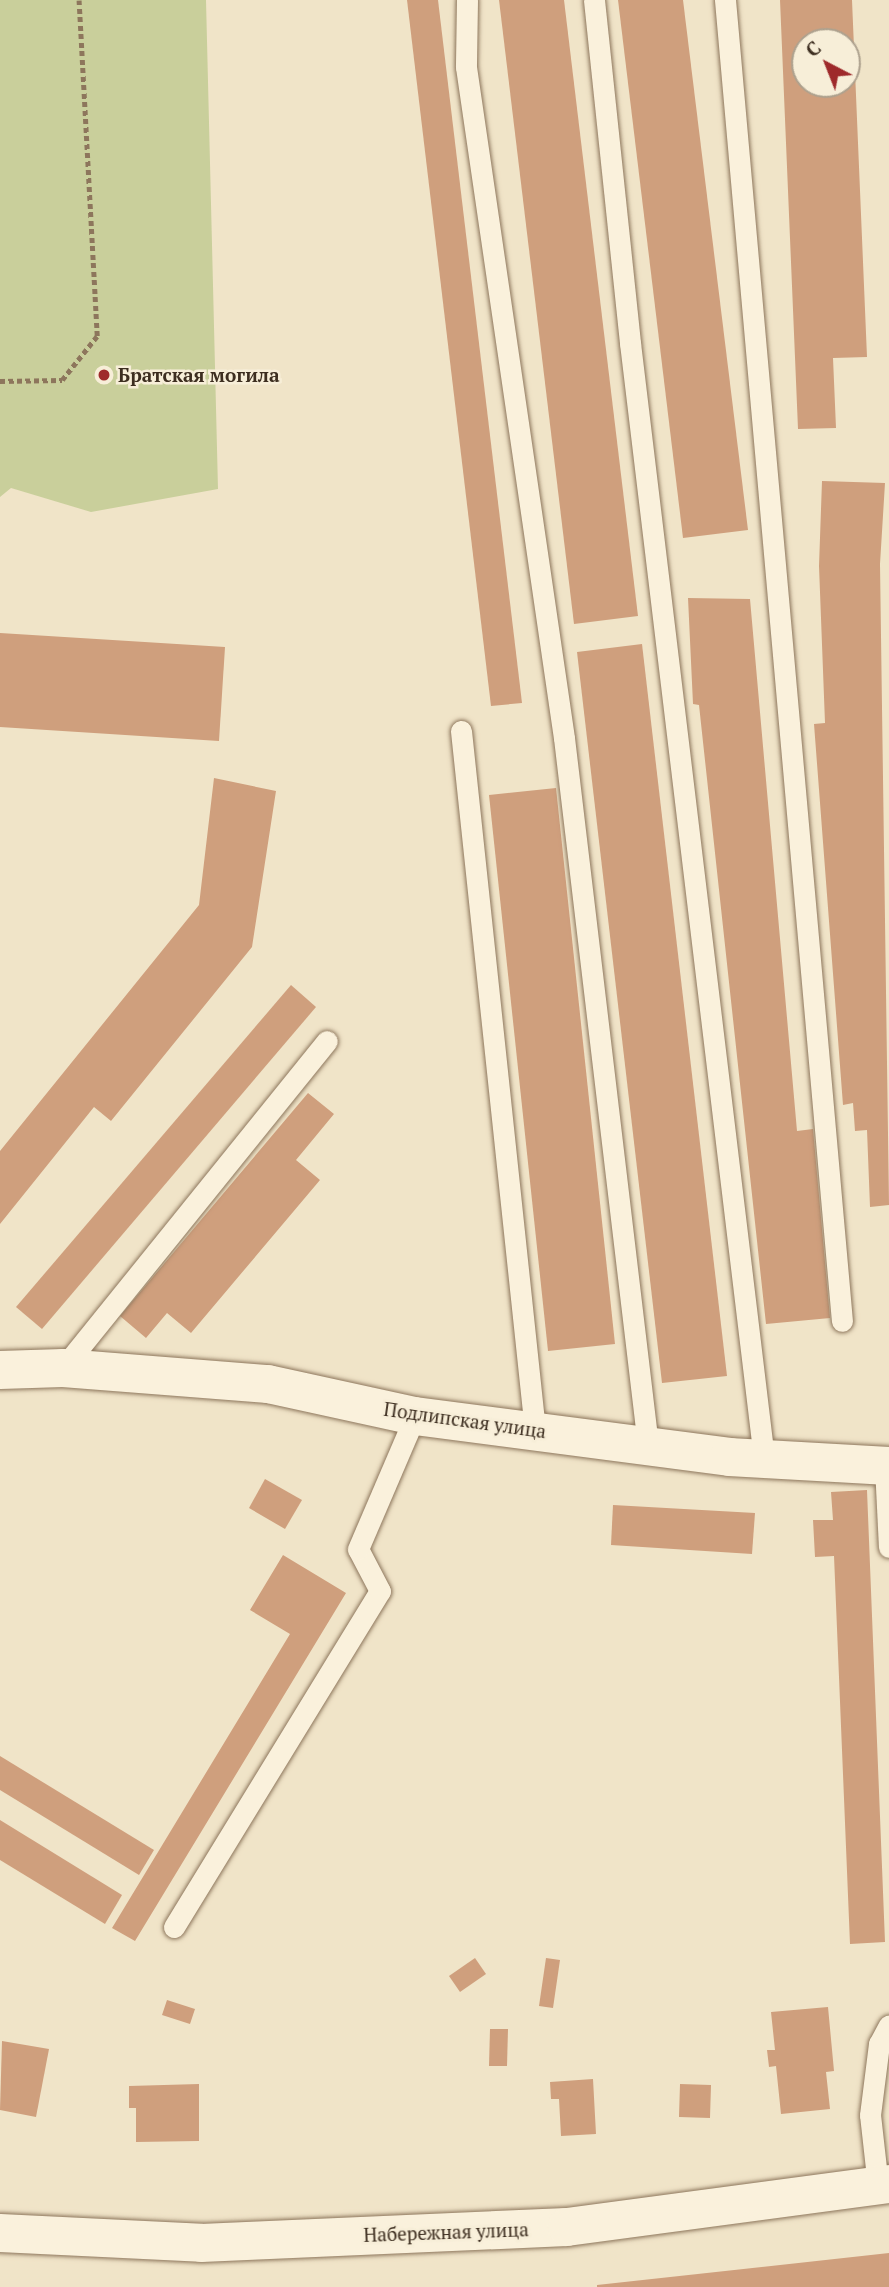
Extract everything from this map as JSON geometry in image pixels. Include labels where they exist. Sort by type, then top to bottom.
[{"type":"street","name":"Подлипская улица","points":[[0,1370],[63,1368],[268,1384],[415,1416],[764,1459],[887,1466]]},
{"type":"street","name":"Набережная улица","points":[[0,2234],[201,2243],[567,2227],[883,2185]]},
{"type":"lane","points":[[467,0],[466,67],[564,738],[648,1446]]},
{"type":"lane","points":[[594,0],[633,371],[764,1459]]},
{"type":"lane","points":[[725,0],[842,1321]]},
{"type":"lane","points":[[461,731],[535,1430]]},
{"type":"lane","points":[[63,1368],[327,1041]]},
{"type":"lane","points":[[174,1927],[380,1591],[358,1549],[415,1416]]},
{"type":"lane","points":[[887,1466],[889,1547]]},
{"type":"lane","points":[[883,2185],[870,2115],[879,2044],[889,2025]]},
{"type":"path","points":[[0,382],[62,380],[97,336],[79,0]]},
{"type":"green space","points":[[0,0],[206,0],[218,489],[91,512],[11,488],[0,497]]},
{"type":"building","points":[[407,0],[438,0],[522,703],[491,706]]},
{"type":"building","points":[[499,0],[564,0],[638,616],[574,624]]},
{"type":"building","points":[[618,0],[683,0],[748,530],[683,538]]},
{"type":"building","points":[[780,0],[852,0],[853,28],[791,28],[791,98],[856,98],[867,357],[833,358],[836,428],[798,429]]},
{"type":"building","points":[[822,481],[885,483],[880,564],[889,1205],[870,1207],[867,1130],[855,1131],[853,1103],[843,1105],[814,724],[825,723],[819,566]]},
{"type":"building","points":[[688,598],[750,599],[797,1131],[813,1129],[830,1318],[766,1324],[699,705],[693,704]]},
{"type":"building","points":[[0,633],[225,647],[219,741],[0,727]]},
{"type":"building","points":[[642,644],[727,1376],[662,1383],[577,652]]},
{"type":"building","points":[[214,778],[276,791],[252,947],[111,1121],[94,1107],[0,1224],[0,1151],[199,905]]},
{"type":"building","points":[[556,788],[615,1344],[548,1351],[489,795]]},
{"type":"building","points":[[291,985],[316,1007],[42,1329],[16,1307]]},
{"type":"building","points":[[308,1093],[334,1114],[296,1160],[320,1180],[191,1333],[167,1313],[146,1338],[120,1316]]},
{"type":"building","points":[[265,1479],[302,1500],[285,1529],[249,1508]]},
{"type":"building","points":[[867,1490],[885,1942],[850,1944],[834,1556],[815,1557],[813,1520],[833,1520],[831,1492]]},
{"type":"building","points":[[613,1505],[755,1513],[752,1554],[611,1545]]},
{"type":"building","points":[[283,1555],[346,1593],[135,1941],[112,1928],[290,1634],[250,1610]]},
{"type":"building","points":[[0,1756],[154,1850],[139,1875],[0,1790]]},
{"type":"building","points":[[0,1820],[122,1895],[105,1924],[0,1860]]},
{"type":"building","points":[[475,1958],[486,1974],[460,1992],[449,1976]]},
{"type":"building","points":[[546,1958],[560,1960],[553,2008],[539,2006]]},
{"type":"building","points":[[167,2000],[195,2009],[190,2024],[162,2015]]},
{"type":"building","points":[[828,2007],[834,2071],[826,2072],[830,2109],[781,2114],[776,2066],[769,2067],[767,2050],[775,2050],[771,2012]]},
{"type":"building","points":[[490,2029],[508,2029],[507,2066],[489,2066]]},
{"type":"building","points":[[2,2041],[49,2049],[36,2117],[0,2110]]},
{"type":"building","points":[[593,2079],[596,2134],[561,2136],[559,2099],[551,2099],[550,2082]]},
{"type":"building","points":[[199,2084],[199,2141],[136,2142],[136,2108],[129,2108],[129,2086]]},
{"type":"building","points":[[680,2084],[711,2085],[710,2118],[679,2117]]},
{"type":"building","points":[[889,2253],[889,2287],[597,2287],[597,2285]]},
{"type":"place","name":"Братская могила","points":[[104,375]]}]
